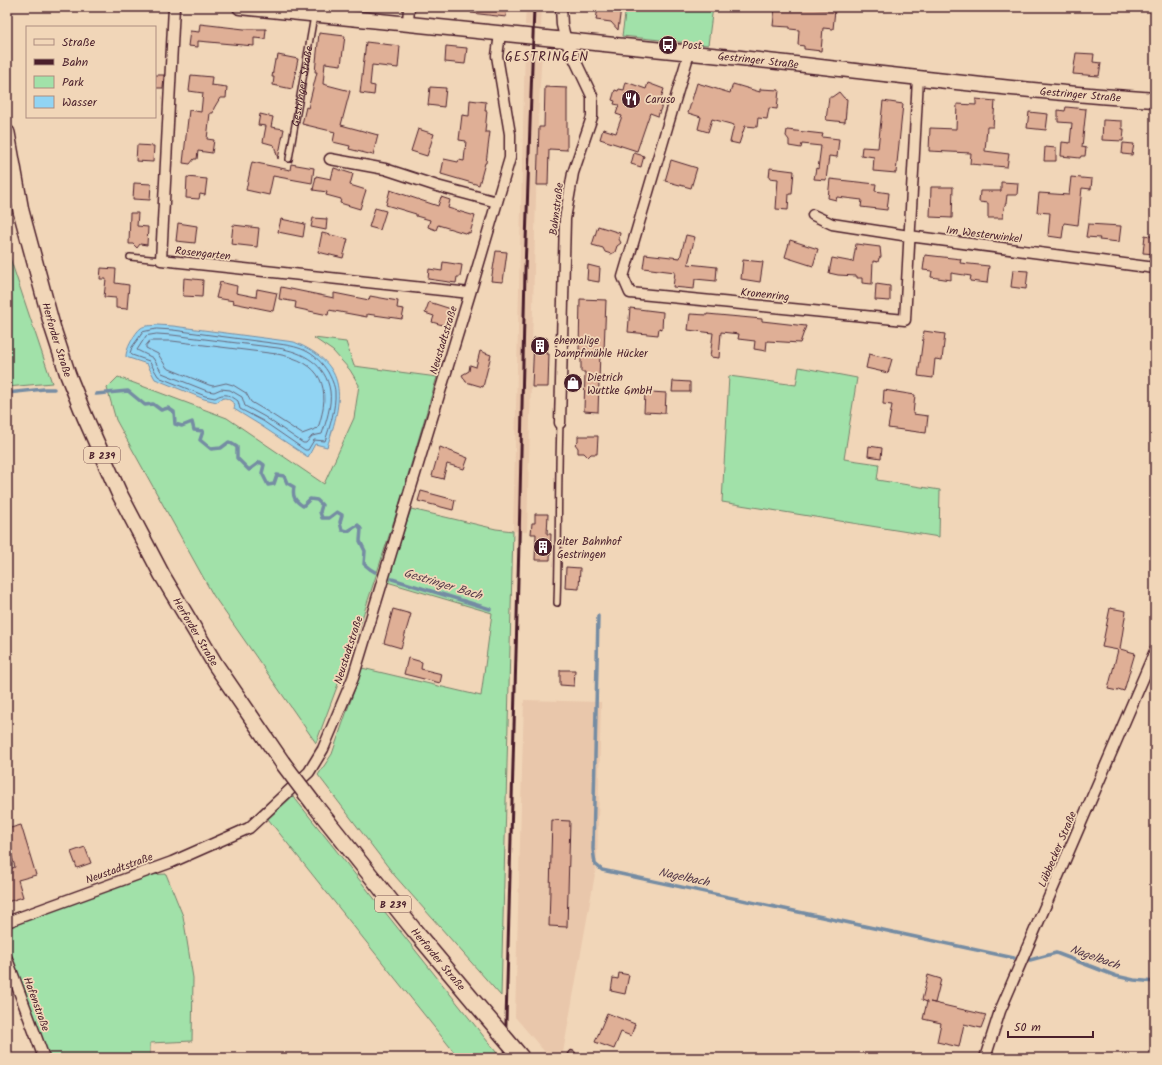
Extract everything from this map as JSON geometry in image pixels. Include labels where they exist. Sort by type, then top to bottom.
[{"type":"main road","name":"Gestringer Straße","points":[[240,7],[264,8],[315,15],[408,23],[918,78],[1106,97],[1155,100]]},
{"type":"main road","name":"Herforder Straße","points":[[7,133],[21,211],[53,329],[68,375],[119,493],[162,575],[215,664],[282,762],[414,930],[522,1058]]},
{"type":"street","name":"Rosengarten","points":[[174,7],[161,260],[470,293]]},
{"type":"street","points":[[408,23],[409,7]]},
{"type":"street","name":"Bahnstraße","points":[[560,423],[565,220],[573,173],[592,117],[592,96],[566,41],[562,25],[561,7]]},
{"type":"street","name":"Neustadtstraße","points":[[7,922],[172,862],[250,828],[308,772],[323,749],[353,678],[510,158],[510,134],[497,56],[500,34]]},
{"type":"street","name":"Kronenring","points":[[690,53],[623,277],[630,293],[905,320],[918,78]]},
{"type":"street","points":[[330,159],[385,169],[437,186],[497,202]]},
{"type":"street","name":"Im Westerwinkel","points":[[813,215],[832,224],[909,236],[1155,268]]},
{"type":"street","name":"Lübbecker Straße","points":[[986,1058],[1000,1011],[1155,651]]},
{"type":"street","name":"Hafenstraße","points":[[7,959],[44,1058]]},
{"type":"lane","name":"Gestringer Straße","points":[[289,159],[315,15]]},
{"type":"lane","points":[[130,258],[161,260]]},
{"type":"lane","points":[[557,603],[560,423]]},
{"type":"shaded area","points":[[526,7],[542,7],[541,27],[525,25]]},
{"type":"shaded area","points":[[525,48],[542,50],[538,121],[527,532],[513,531]]},
{"type":"shaded area","points":[[524,700],[601,702],[597,863],[562,1058],[550,1058],[515,1017]]},
{"type":"green space","points":[[626,7],[713,7],[708,45],[622,36]]},
{"type":"green space","points":[[7,249],[52,383],[7,387]]},
{"type":"green space","points":[[314,338],[346,342],[354,366],[437,377],[399,505],[359,628],[316,743],[213,595],[116,420],[107,388],[118,377],[227,418],[324,484],[354,418],[359,385],[350,370],[333,351]]},
{"type":"green space","points":[[799,367],[857,378],[844,459],[879,464],[877,480],[940,490],[939,537],[722,502],[729,376],[796,385]]},
{"type":"green space","points":[[411,509],[496,529],[513,531],[501,996],[395,876],[318,775],[332,754],[362,668],[481,696],[492,613],[387,582]]},
{"type":"green space","points":[[293,796],[500,1058],[454,1058],[454,1052],[268,819]]},
{"type":"green space","points":[[166,874],[183,916],[193,978],[192,1041],[150,1043],[150,1058],[48,1058],[7,950],[7,925],[148,875]]},
{"type":"water","points":[[157,325],[294,342],[312,351],[325,361],[333,373],[338,385],[336,414],[327,447],[315,444],[308,457],[234,409],[235,404],[228,399],[224,398],[217,402],[204,399],[155,379],[147,364],[126,357],[126,354],[133,337],[141,328],[144,326]]},
{"type":"building","points":[[471,7],[507,7],[506,17],[471,13]]},
{"type":"building","points":[[598,7],[621,8],[618,30],[611,22],[596,20]]},
{"type":"building","points":[[775,7],[835,10],[833,29],[823,28],[821,51],[804,49],[804,46],[798,45],[799,30],[790,29],[790,27],[773,26]]},
{"type":"building","points":[[200,24],[244,29],[266,29],[265,39],[254,38],[254,46],[198,41],[198,47],[188,46],[190,31],[199,32]]},
{"type":"building","points":[[319,33],[345,36],[341,65],[325,63],[323,84],[350,91],[341,125],[378,135],[373,155],[349,149],[350,146],[333,142],[335,132],[302,124],[306,107],[308,108],[317,72],[315,72]]},
{"type":"building","points":[[366,42],[400,46],[398,68],[372,65],[370,85],[375,86],[374,95],[360,93]]},
{"type":"building","points":[[446,46],[467,48],[465,64],[445,62]]},
{"type":"building","points":[[1076,53],[1094,54],[1093,62],[1101,63],[1099,76],[1073,74]]},
{"type":"building","points":[[278,55],[298,59],[292,89],[273,85],[274,77],[272,77],[275,60],[277,60]]},
{"type":"building","points":[[156,75],[164,75],[163,88],[156,88]]},
{"type":"building","points":[[191,75],[212,77],[211,85],[227,87],[226,98],[220,98],[214,108],[213,113],[210,113],[207,139],[214,140],[212,153],[198,151],[197,159],[194,159],[190,164],[183,163],[189,110],[201,112],[203,93],[189,91]]},
{"type":"building","points":[[626,82],[646,89],[648,83],[664,89],[659,104],[662,105],[658,116],[650,113],[637,151],[600,139],[603,129],[616,133],[622,116],[616,114],[619,105],[614,104],[615,101],[612,100],[615,90],[624,90]]},
{"type":"building","points":[[697,83],[730,93],[733,84],[760,92],[760,89],[779,90],[777,109],[769,108],[767,119],[758,118],[757,127],[745,126],[739,144],[730,142],[734,125],[712,119],[708,132],[698,129],[701,117],[688,113]]},
{"type":"building","points":[[430,87],[446,88],[444,107],[428,105]]},
{"type":"building","points":[[545,87],[567,88],[567,150],[549,149],[548,185],[537,185],[539,127],[544,127]]},
{"type":"building","points":[[839,92],[844,98],[847,99],[845,122],[826,120],[829,97],[832,97]]},
{"type":"building","points":[[976,99],[995,101],[993,127],[987,127],[985,151],[1009,154],[1007,167],[970,164],[971,153],[929,151],[930,128],[956,129],[957,104],[976,105]]},
{"type":"building","points":[[470,100],[486,102],[485,111],[487,111],[485,132],[490,132],[486,163],[479,185],[441,174],[444,159],[458,162],[459,160],[464,161],[466,141],[459,140],[462,115],[469,116]]},
{"type":"building","points":[[883,101],[903,104],[896,173],[873,171],[874,157],[861,155],[862,147],[878,148]]},
{"type":"building","points":[[1066,107],[1086,109],[1082,147],[1086,148],[1085,156],[1081,156],[1080,158],[1061,156],[1062,142],[1070,143],[1072,123],[1058,122],[1058,110],[1065,111]]},
{"type":"building","points":[[1029,112],[1048,114],[1046,130],[1027,128]]},
{"type":"building","points":[[260,114],[273,117],[271,127],[284,129],[278,159],[274,145],[263,142],[266,126],[258,125]]},
{"type":"building","points":[[1103,120],[1122,121],[1122,129],[1124,129],[1123,141],[1102,140]]},
{"type":"building","points":[[418,129],[434,134],[427,156],[411,151]]},
{"type":"building","points":[[787,130],[823,134],[822,137],[839,139],[837,157],[829,156],[826,180],[814,179],[816,168],[818,169],[821,146],[802,144],[801,148],[789,146],[789,140],[786,136]]},
{"type":"building","points":[[1123,143],[1134,144],[1132,155],[1122,154]]},
{"type":"building","points":[[137,145],[154,146],[153,162],[136,161]]},
{"type":"building","points":[[1045,147],[1056,148],[1056,161],[1044,161]]},
{"type":"building","points":[[634,153],[644,156],[641,167],[631,164]]},
{"type":"building","points":[[671,160],[697,168],[691,188],[665,181]]},
{"type":"building","points":[[252,162],[290,170],[291,164],[314,168],[312,183],[273,176],[269,195],[246,190]]},
{"type":"building","points":[[334,168],[353,174],[350,185],[366,190],[360,209],[340,203],[341,199],[326,195],[327,192],[313,190],[316,176],[331,179]]},
{"type":"building","points":[[770,168],[794,171],[792,194],[789,194],[788,210],[776,209],[778,179],[769,178]]},
{"type":"building","points":[[187,177],[207,179],[205,195],[200,194],[199,199],[186,198]]},
{"type":"building","points":[[1071,177],[1092,179],[1091,189],[1082,188],[1078,225],[1064,223],[1062,238],[1048,236],[1050,213],[1037,212],[1039,193],[1069,195]]},
{"type":"building","points":[[830,179],[876,184],[875,191],[889,193],[887,210],[861,207],[862,200],[837,197],[836,200],[828,198]]},
{"type":"building","points":[[1001,182],[1018,183],[1017,195],[1007,195],[1003,218],[988,218],[988,203],[979,202],[980,191],[1001,191]]},
{"type":"building","points":[[134,183],[151,184],[150,200],[133,199]]},
{"type":"building","points":[[931,187],[953,187],[952,218],[930,217]]},
{"type":"building","points":[[390,190],[438,206],[441,197],[450,200],[448,208],[475,216],[470,233],[468,232],[468,234],[438,225],[436,230],[428,227],[430,220],[386,205]]},
{"type":"building","points":[[375,208],[386,211],[380,230],[369,227]]},
{"type":"building","points":[[130,213],[138,213],[137,226],[148,227],[147,245],[140,244],[137,248],[133,244],[129,244]]},
{"type":"building","points":[[313,218],[327,219],[326,230],[311,227]]},
{"type":"building","points":[[281,219],[305,224],[303,237],[278,232]]},
{"type":"building","points":[[178,223],[197,226],[195,243],[176,241]]},
{"type":"building","points":[[1088,224],[1121,226],[1119,242],[1086,237]]},
{"type":"building","points":[[233,225],[259,228],[257,247],[231,244]]},
{"type":"building","points":[[598,226],[620,233],[619,239],[621,243],[617,246],[615,252],[611,254],[605,252],[603,248],[592,245]]},
{"type":"building","points":[[322,233],[348,239],[343,258],[318,252]]},
{"type":"building","points":[[686,235],[695,237],[688,264],[717,267],[716,281],[695,279],[694,289],[673,287],[675,272],[643,268],[645,254],[680,258]]},
{"type":"building","points":[[1145,235],[1155,237],[1155,254],[1143,253]]},
{"type":"building","points":[[790,240],[818,249],[813,266],[785,257]]},
{"type":"building","points":[[856,244],[880,247],[881,257],[879,258],[878,262],[873,261],[872,284],[862,283],[862,278],[857,278],[857,276],[829,273],[832,258],[853,262]]},
{"type":"building","points":[[496,251],[507,252],[503,282],[491,281]]},
{"type":"building","points":[[925,255],[961,259],[960,263],[989,266],[987,283],[970,281],[971,276],[951,273],[951,280],[931,277],[932,271],[923,270]]},
{"type":"building","points":[[743,260],[763,262],[760,282],[741,279]]},
{"type":"building","points":[[443,262],[462,265],[460,277],[457,277],[456,283],[428,279],[429,269],[442,271]]},
{"type":"building","points":[[588,265],[600,268],[599,282],[587,280]]},
{"type":"building","points":[[101,268],[116,269],[115,283],[129,285],[127,309],[116,308],[116,298],[104,297],[106,279],[100,279]]},
{"type":"building","points":[[1013,270],[1028,271],[1026,289],[1011,287]]},
{"type":"building","points":[[184,278],[203,280],[202,297],[183,296]]},
{"type":"building","points":[[220,282],[237,286],[236,293],[256,297],[257,289],[277,293],[273,311],[216,298]]},
{"type":"building","points":[[876,284],[890,286],[890,301],[875,300]]},
{"type":"building","points":[[281,287],[334,298],[334,293],[369,300],[370,296],[398,301],[397,308],[404,309],[402,319],[367,314],[367,317],[329,310],[328,315],[295,308],[296,302],[279,299]]},
{"type":"building","points":[[580,299],[606,300],[604,351],[600,351],[598,412],[584,411],[585,372],[581,372],[581,350],[579,350]]},
{"type":"building","points":[[429,302],[451,309],[446,326],[432,322],[434,316],[425,313]]},
{"type":"building","points":[[630,308],[663,312],[662,329],[659,328],[658,335],[628,332]]},
{"type":"building","points":[[690,314],[762,319],[762,321],[806,326],[800,343],[767,341],[766,351],[754,349],[755,341],[738,339],[739,334],[721,332],[719,358],[710,357],[713,333],[688,330]]},
{"type":"building","points":[[924,331],[945,334],[942,360],[935,359],[933,378],[918,376]]},
{"type":"building","points":[[534,338],[547,338],[546,354],[549,354],[548,387],[532,387]]},
{"type":"building","points":[[480,351],[491,355],[483,387],[466,382],[462,375],[469,371],[470,365],[476,367]]},
{"type":"building","points":[[869,354],[892,359],[888,373],[866,368]]},
{"type":"building","points":[[673,381],[690,382],[690,392],[672,392]]},
{"type":"building","points":[[884,390],[915,395],[913,414],[928,416],[926,433],[888,428],[892,405],[883,404]]},
{"type":"building","points":[[645,393],[666,393],[665,413],[644,412]]},
{"type":"building","points":[[578,436],[598,436],[597,454],[591,454],[588,457],[584,453],[578,453],[578,448],[575,444],[578,441]]},
{"type":"building","points":[[869,446],[882,448],[881,458],[868,456]]},
{"type":"building","points":[[440,447],[468,458],[464,469],[447,464],[443,479],[432,476]]},
{"type":"building","points":[[421,491],[455,500],[453,510],[418,501]]},
{"type":"building","name":"alter Bahnhof Gestringen","points":[[535,514],[548,514],[547,534],[551,534],[550,560],[535,560],[536,534],[531,534],[532,523],[535,523]]},
{"type":"building","points":[[566,567],[580,568],[579,589],[565,588]]},
{"type":"building","points":[[1110,608],[1126,611],[1120,649],[1135,653],[1124,691],[1118,689],[1118,691],[1108,689],[1118,650],[1102,647]]},
{"type":"building","points":[[393,609],[411,614],[401,648],[384,643]]},
{"type":"building","points":[[408,658],[422,662],[421,669],[442,674],[440,683],[404,674]]},
{"type":"building","points":[[560,670],[575,670],[574,686],[560,685]]},
{"type":"building","points":[[552,820],[570,821],[567,927],[549,926]]},
{"type":"building","points":[[21,825],[36,875],[18,880],[23,897],[7,902],[7,870],[15,867],[7,840],[7,829]]},
{"type":"building","points":[[85,847],[91,863],[77,868],[71,852]]},
{"type":"building","points":[[619,973],[629,975],[625,994],[611,991],[613,978],[618,979]]},
{"type":"building","points":[[928,975],[941,979],[935,1003],[930,1002],[986,1015],[981,1028],[964,1024],[959,1047],[937,1042],[941,1023],[923,1019],[927,1002],[922,1000]]},
{"type":"building","points":[[607,1013],[635,1024],[631,1036],[621,1032],[614,1049],[595,1042]]},
{"type":"waterway","name":"Gestringer Bach","points":[[7,393],[54,389]]},
{"type":"waterway","name":"Gestringer Bach","points":[[96,394],[128,391],[145,405],[153,404],[161,410],[168,408],[174,412],[175,424],[182,426],[192,422],[194,430],[203,431],[200,440],[211,449],[221,448],[229,442],[237,447],[237,458],[249,470],[260,462],[264,465],[262,473],[268,485],[274,484],[277,475],[284,476],[287,483],[294,487],[293,493],[295,498],[303,506],[310,499],[317,500],[322,505],[320,512],[322,518],[329,518],[337,512],[342,515],[340,522],[342,530],[348,531],[358,525],[361,529],[360,541],[365,551],[364,564],[375,572]]},
{"type":"waterway","name":"Gestringer Bach","points":[[392,579],[490,609]]},
{"type":"waterway","name":"Nagelbach","points":[[598,616],[593,849],[595,864],[602,870],[1014,958]]},
{"type":"waterway","name":"Nagelbach","points":[[1030,960],[1056,953],[1116,976],[1134,980],[1155,982]]},
{"type":"railway","points":[[505,1058],[525,271],[534,7]]},
{"type":"place","name":"Post","points":[[668,45]]},
{"type":"place","name":"Caruso","points":[[631,99]]},
{"type":"place","name":"ehemalige Dampfmühle Hücker","points":[[540,346]]},
{"type":"place","name":"Dietrich Wuttke GmbH","points":[[573,383]]},
{"type":"place","name":"alter Bahnhof Gestringen","points":[[543,547]]},
{"type":"district","name":"GESTRINGEN","points":[[547,56]]}]
